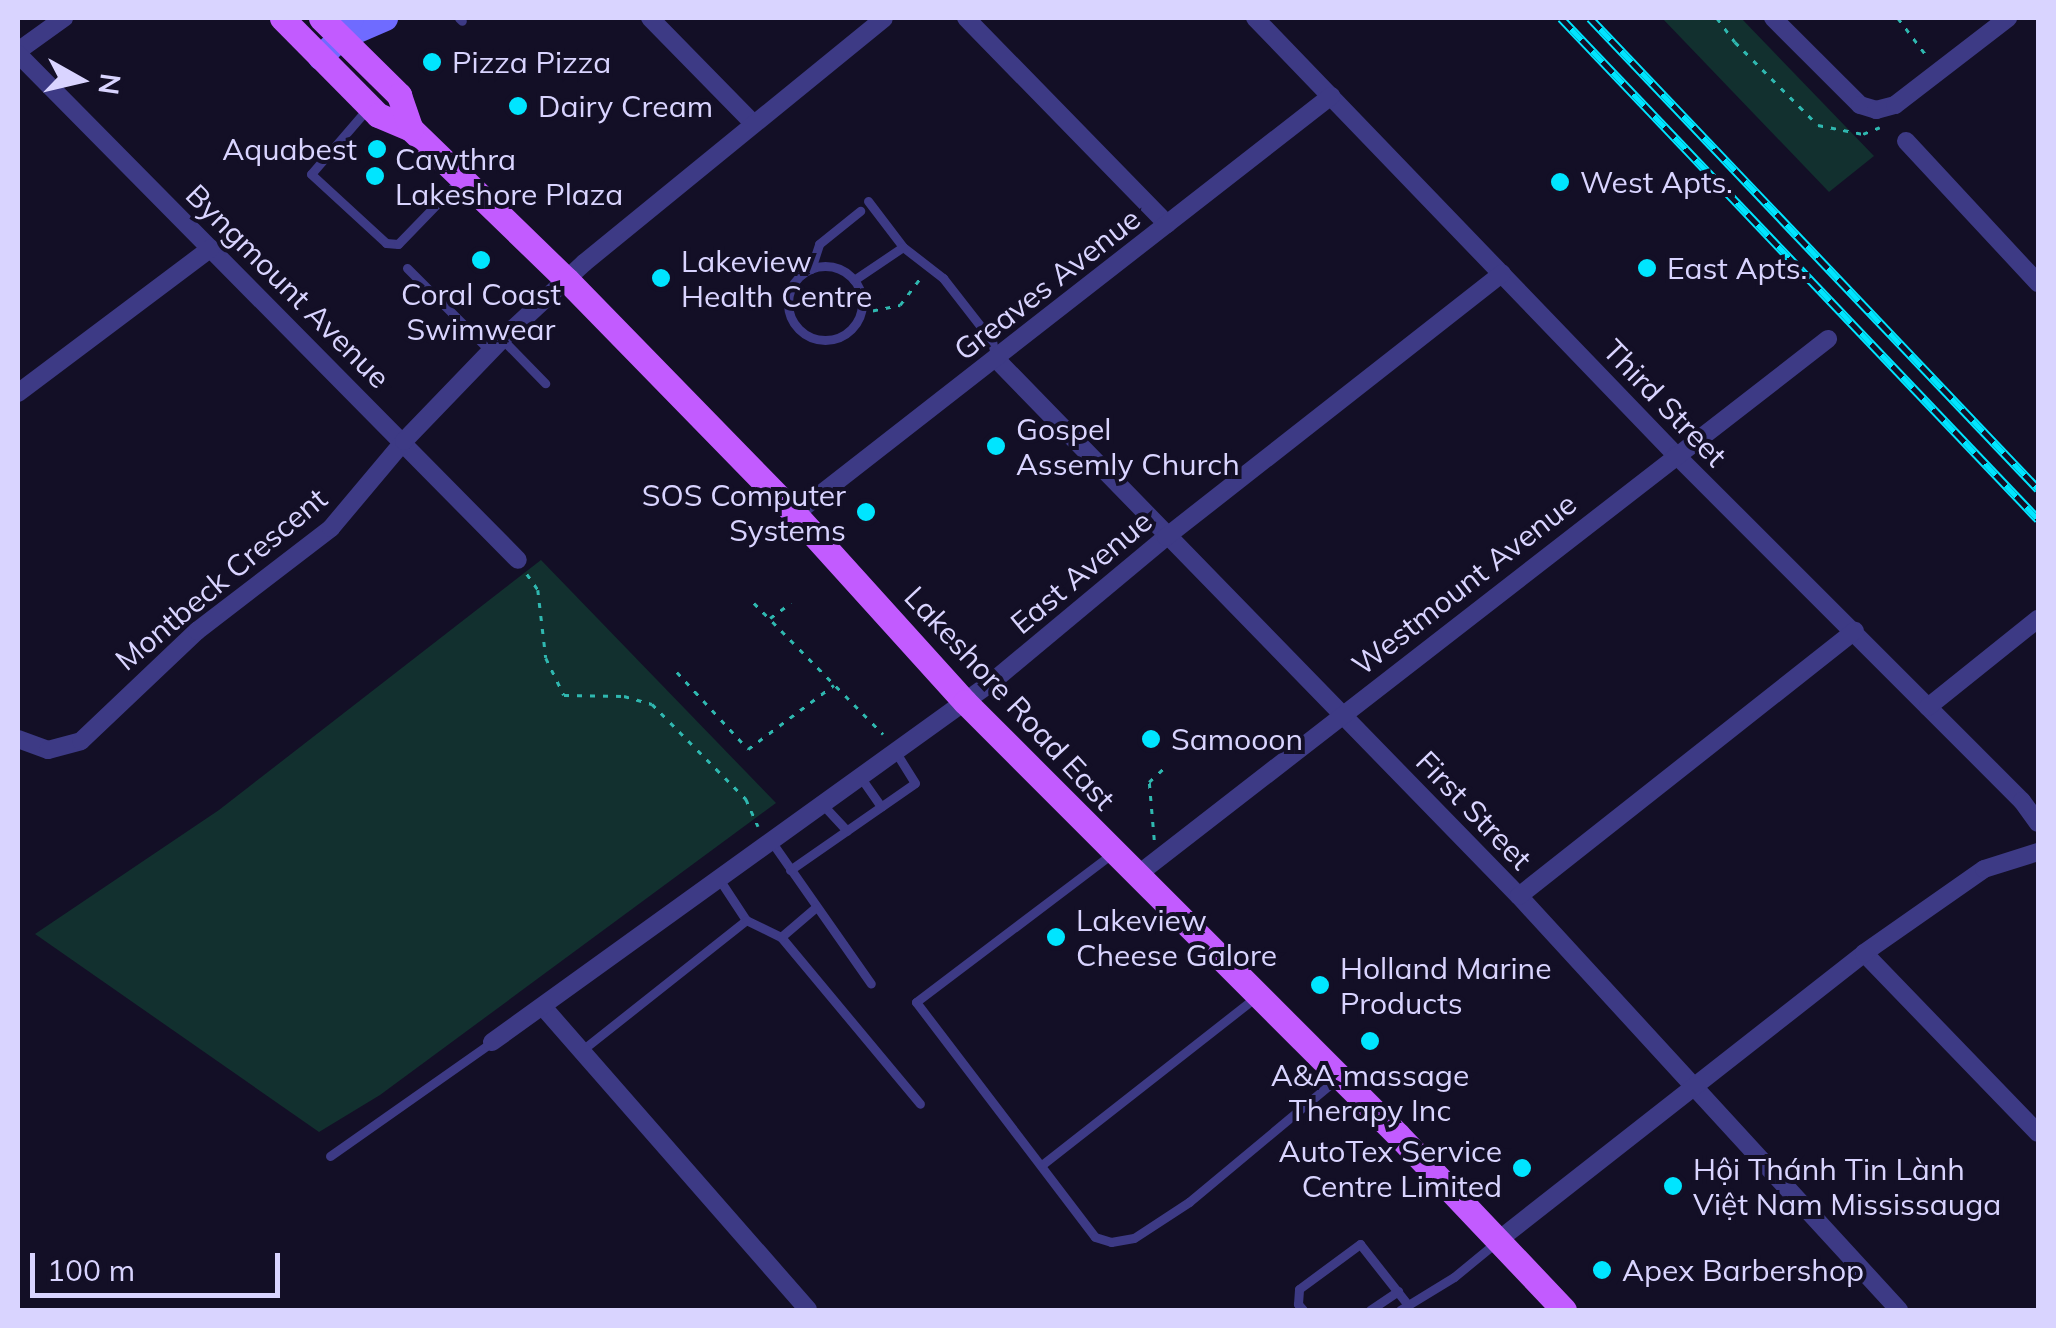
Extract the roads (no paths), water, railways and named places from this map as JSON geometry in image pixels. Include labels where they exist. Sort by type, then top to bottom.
[{"type":"main road","name":"Lakeshore Road East","points":[[282,18],[370,106],[411,130],[566,280],[796,514],[965,702],[1564,1310]]},
{"type":"main road","name":"Lakeshore Road East","points":[[321,18],[346,27],[398,95],[411,130]]},
{"type":"main road","points":[[320,57],[346,27],[385,18]]},
{"type":"street","points":[[18,52],[64,18]]},
{"type":"street","points":[[650,18],[752,122]]},
{"type":"street","name":"Montbeck Crescent","points":[[18,739],[48,750],[81,741],[196,631],[331,528],[404,441],[496,345],[566,280],[752,122],[884,18]]},
{"type":"street","points":[[966,18],[1167,224]]},
{"type":"street","name":"Third Street","points":[[1255,18],[1676,455],[1855,630],[2038,824]]},
{"type":"street","points":[[1773,18],[1860,105],[1876,110],[1895,105],[2008,18]]},
{"type":"street","name":"Byngmount Avenue","points":[[18,52],[518,560]]},
{"type":"street","name":"Greaves Avenue","points":[[796,514],[1331,96]]},
{"type":"street","points":[[1906,141],[2038,283]]},
{"type":"street","points":[[18,393],[210,248]]},
{"type":"street","name":"East Avenue","points":[[492,1042],[719,879],[765,834],[823,804],[965,702],[1166,537],[1502,274]]},
{"type":"street","name":"Westmount Avenue","points":[[1136,876],[1828,339]]},
{"type":"street","name":"First Street","points":[[996,360],[1520,896],[1693,1090],[1899,1310]]},
{"type":"street","points":[[1928,707],[2038,619]]},
{"type":"street","points":[[1520,896],[1855,630]]},
{"type":"street","points":[[1496,1242],[1864,953],[1984,869],[2038,852]]},
{"type":"street","points":[[1864,953],[2038,1134]]},
{"type":"street","points":[[544,1008],[808,1310]]},
{"type":"lane","points":[[370,106],[312,174],[386,244],[398,244],[462,178]]},
{"type":"lane","points":[[868,201],[902,247],[929,267],[992,341],[996,360]]},
{"type":"lane","points":[[811,269],[834,268],[854,280],[860,290],[860,314],[849,331],[830,340],[800,331],[788,302],[795,282],[811,269],[819,244],[860,211]]},
{"type":"lane","points":[[854,280],[902,247]]},
{"type":"lane","points":[[407,268],[545,383]]},
{"type":"lane","points":[[790,870],[916,783],[896,753]]},
{"type":"lane","points":[[862,778],[880,808]]},
{"type":"lane","points":[[823,804],[847,831]]},
{"type":"lane","points":[[765,834],[871,984]]},
{"type":"lane","points":[[1113,854],[916,1002],[1095,1237],[1111,1242],[1134,1238],[1190,1202],[1339,1078]]},
{"type":"lane","points":[[719,879],[746,920],[781,937],[920,1104]]},
{"type":"lane","points":[[781,937],[815,908]]},
{"type":"lane","points":[[581,1050],[746,920]]},
{"type":"lane","points":[[1043,1164],[1257,996]]},
{"type":"lane","points":[[330,1156],[492,1042]]},
{"type":"lane","points":[[1296,1308],[1299,1288],[1360,1244],[1398,1292],[1404,1308],[1454,1277],[1496,1242]]},
{"type":"lane","points":[[1370,1310],[1398,1292]]},
{"type":"railway","points":[[1561,18],[2038,519]]},
{"type":"railway","points":[[1590,18],[2038,489]]},
{"type":"place","name":"Pizza Pizza","points":[[432,62]]},
{"type":"place","name":"Dairy Cream","points":[[518,106]]},
{"type":"place","name":"Aquabest","points":[[377,149]]},
{"type":"place","name":"Cawthra Lakeshore Plaza","points":[[375,176]]},
{"type":"place","name":"West Apts.","points":[[1560,182]]},
{"type":"place","name":"Coral Coast Swimwear","points":[[481,260]]},
{"type":"place","name":"East Apts.","points":[[1647,268]]},
{"type":"place","name":"Lakeview Health Centre","points":[[661,278]]},
{"type":"place","name":"Gospel Assemly Church","points":[[996,446]]},
{"type":"place","name":"SOS Computer Systems","points":[[866,512]]},
{"type":"place","name":"Samooon","points":[[1151,739]]},
{"type":"place","name":"Lakeview Cheese Galore","points":[[1056,937]]},
{"type":"place","name":"Holland Marine Products","points":[[1320,985]]},
{"type":"place","name":"A&A massage Therapy Inc","points":[[1370,1041]]},
{"type":"place","name":"AutoTex Service Centre Limited","points":[[1522,1168]]},
{"type":"place","name":"Hội Thánh Tin Lành Việt Nam Mississauga","points":[[1673,1186]]},
{"type":"place","name":"Apex Barbershop","points":[[1602,1270]]}]
